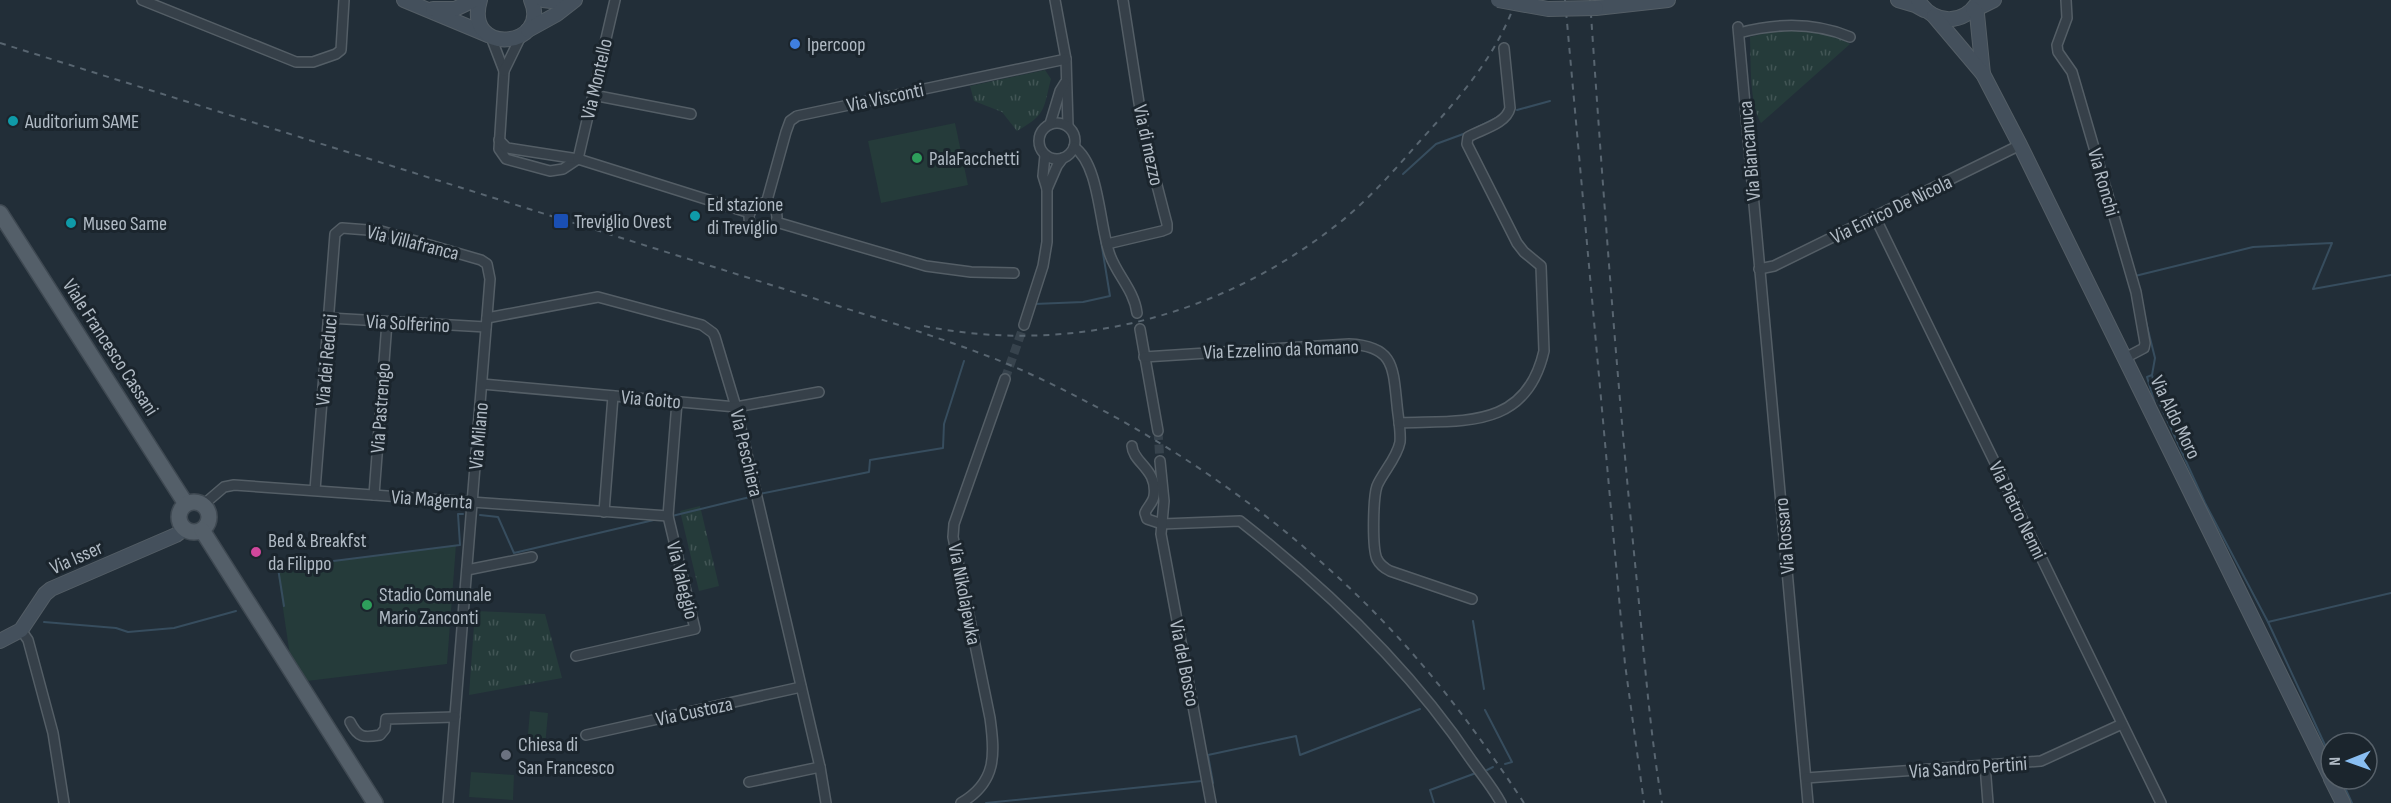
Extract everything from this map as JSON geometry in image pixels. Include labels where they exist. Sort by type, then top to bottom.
[{"type":"main road","points":[[404,0],[508,41],[557,14],[572,2]]},
{"type":"main road","points":[[425,9],[455,9],[474,0]]},
{"type":"main road","points":[[480,0],[478,17],[481,26],[491,36]]},
{"type":"main road","points":[[524,33],[534,13],[531,0]]},
{"type":"main road","points":[[543,0],[572,2]]},
{"type":"main road","points":[[1498,0],[1548,9],[1596,8],[1668,0]]},
{"type":"main road","points":[[1898,0],[1916,5],[1944,20],[1965,16],[1976,5],[1982,6],[1994,0]]},
{"type":"main road","name":"Via Aldo Moro","points":[[1918,0],[1983,74],[2319,754]]},
{"type":"main road","name":"Via Aldo Moro","points":[[1976,5],[1983,74]]},
{"type":"main road","name":"Viale Francesco Cassani","points":[[0,213],[186,504]]},
{"type":"main road","points":[[193,501],[203,505],[209,516],[207,524],[202,530],[193,532],[184,529],[179,520],[180,511],[186,504],[193,501]]},
{"type":"main road","name":"Via Isser","points":[[0,641],[21,630],[45,594],[51,589],[176,535],[184,529]]},
{"type":"main road","points":[[202,530],[375,803]]},
{"type":"street","points":[[142,0],[304,63],[336,54],[341,50],[344,0]]},
{"type":"street","name":"Via Montello","points":[[578,159],[615,0]]},
{"type":"street","points":[[1047,189],[1057,166],[1074,147],[1074,136],[1068,126],[1066,59],[1055,0]]},
{"type":"street","name":"Via di mezzo","points":[[1107,243],[1167,229],[1144,135],[1123,0]]},
{"type":"street","name":"Via Ronchi","points":[[2066,0],[2067,18],[2057,45],[2058,52],[2072,72],[2136,292],[2145,344],[2144,348],[2125,358]]},
{"type":"street","name":"Via Biancanuca","points":[[1759,269],[1738,30],[1799,25],[1833,30],[1850,37]]},
{"type":"street","points":[[524,33],[504,71],[499,149],[506,159],[555,171],[563,170],[578,159]]},
{"type":"street","points":[[491,36],[504,71]]},
{"type":"street","points":[[1399,423],[1494,416],[1524,394],[1533,382],[1542,362],[1544,351],[1541,266],[1517,243],[1467,144],[1468,137],[1504,119],[1509,114],[1504,48]]},
{"type":"street","name":"Via Visconti","points":[[766,204],[786,132],[790,121],[797,116],[1066,59]]},
{"type":"street","points":[[1050,124],[1060,91],[1065,83]]},
{"type":"street","points":[[593,95],[691,114]]},
{"type":"street","points":[[1068,126],[1059,122],[1043,128],[1039,146],[1045,155],[1054,159],[1065,157],[1088,168]]},
{"type":"street","points":[[499,140],[507,148],[578,159],[750,213]]},
{"type":"street","name":"Via Enrico De Nicola","points":[[1759,269],[1774,266],[2020,145]]},
{"type":"street","points":[[1074,147],[1082,153],[1093,177],[1110,255],[1133,295],[1137,313]]},
{"type":"street","points":[[1024,325],[1043,266],[1047,242],[1047,189],[1043,176],[1045,155]]},
{"type":"street","points":[[555,171],[559,167],[558,157]]},
{"type":"street","points":[[766,204],[775,210],[776,222],[770,229],[759,230],[750,223],[750,213],[756,205],[766,204]]},
{"type":"street","name":"Via Pietro Nenni","points":[[1875,217],[2161,803]]},
{"type":"street","points":[[776,222],[891,258],[926,266],[971,272],[1014,273]]},
{"type":"street","name":"Via Villafranca","points":[[338,230],[342,228],[381,231],[481,260],[487,264]]},
{"type":"street","name":"Via dei Reduci","points":[[315,490],[335,234],[338,230]]},
{"type":"street","name":"Via Milano","points":[[448,803],[487,323],[490,279],[487,264]]},
{"type":"street","name":"Via Rossaro","points":[[1759,269],[1808,803]]},
{"type":"street","name":"Via Peschiera","points":[[487,323],[598,297],[702,325],[713,333],[736,407],[820,767],[826,803]]},
{"type":"street","name":"Via Solferino","points":[[329,318],[387,322],[487,323]]},
{"type":"street","name":"Via Pastrengo","points":[[374,495],[387,322]]},
{"type":"street","points":[[1140,329],[1158,430]]},
{"type":"street","name":"Via Ezzelino da Romano","points":[[1144,357],[1349,344],[1366,344],[1385,355],[1392,367],[1399,423],[1398,447],[1375,495],[1376,558],[1383,567],[1390,571],[1472,599]]},
{"type":"street","name":"Via Nikolajewka","points":[[961,803],[984,784],[993,765],[994,748],[990,718],[954,547],[954,531],[1005,379]]},
{"type":"street","name":"Via Goito","points":[[482,384],[736,407],[819,392]]},
{"type":"street","points":[[604,512],[613,396]]},
{"type":"street","points":[[668,516],[677,402]]},
{"type":"street","points":[[1132,446],[1136,458],[1150,471],[1154,498],[1146,509],[1145,516],[1149,521],[1162,524],[1240,521],[1278,551],[1373,639],[1417,687],[1455,736],[1501,803]]},
{"type":"street","name":"Via del Bosco","points":[[1160,460],[1164,501],[1161,534],[1211,803]]},
{"type":"street","name":"Via Magenta","points":[[203,505],[224,487],[234,485],[668,516]]},
{"type":"street","name":"Via Valeggio","points":[[576,656],[695,629],[668,516]]},
{"type":"street","points":[[467,570],[532,557]]},
{"type":"street","points":[[21,630],[28,640],[53,733],[64,803]]},
{"type":"street","name":"Via Custoza","points":[[586,735],[801,687]]},
{"type":"street","points":[[350,722],[356,734],[363,738],[380,735],[385,729],[386,719],[455,717]]},
{"type":"street","name":"Via Sandro Pertini","points":[[1806,778],[2041,761],[2122,724]]},
{"type":"street","points":[[1985,765],[1988,803]]},
{"type":"street","points":[[749,782],[820,767]]},
{"type":"green space","points":[[1806,29],[1836,36],[1850,44],[1761,123],[1754,104],[1750,37],[1778,30]]},
{"type":"green space","points":[[1045,70],[1051,79],[1045,104],[1034,120],[1017,131],[1002,112],[974,101],[970,86]]},
{"type":"green space","name":"PalaFacchetti","points":[[955,123],[968,185],[881,203],[868,141]]},
{"type":"green space","points":[[700,506],[719,586],[699,591],[680,511]]},
{"type":"green space","name":"Stadio Comunale Mario Zanconti","points":[[456,545],[447,664],[307,681],[290,656],[277,568]]},
{"type":"green space","points":[[475,611],[545,614],[562,678],[469,695]]},
{"type":"green space","points":[[530,711],[548,713],[545,747],[527,745]]},
{"type":"green space","points":[[471,772],[514,775],[513,800],[469,797]]},
{"type":"waterway","points":[[1517,110],[1550,101]]},
{"type":"waterway","points":[[1403,174],[1436,144],[1466,133],[1500,116]]},
{"type":"waterway","points":[[1034,304],[1083,302],[1110,296],[1101,241]]},
{"type":"waterway","points":[[2135,276],[2253,247],[2332,243],[2313,289],[2391,275]]},
{"type":"waterway","points":[[2144,314],[2155,358],[2152,375],[2158,400],[2205,503],[2268,622],[2319,732]]},
{"type":"waterway","points":[[759,494],[869,472],[870,460],[943,448],[944,424],[964,361]]},
{"type":"waterway","points":[[2152,375],[2147,377],[2155,404]]},
{"type":"waterway","points":[[672,516],[754,496]]},
{"type":"waterway","points":[[284,606],[278,568],[460,545],[458,514],[463,514]]},
{"type":"waterway","points":[[480,515],[498,517],[514,553],[658,519]]},
{"type":"waterway","points":[[2268,622],[2391,593]]},
{"type":"waterway","points":[[44,622],[116,628],[128,632],[174,628],[236,611]]},
{"type":"waterway","points":[[1473,621],[1484,689]]},
{"type":"waterway","points":[[1213,783],[1208,755],[1296,736],[1300,755],[1420,709]]},
{"type":"waterway","points":[[1485,710],[1512,762],[1505,764]]},
{"type":"waterway","points":[[1487,770],[1493,767]]},
{"type":"waterway","points":[[1434,803],[1430,790],[1476,773]]},
{"type":"waterway","points":[[986,803],[1202,781]]},
{"type":"waterway","points":[[2346,791],[2352,803]]},
{"type":"tunnel","points":[[1005,379],[1024,325]]},
{"type":"tunnel","points":[[1158,431],[1160,461]]},
{"type":"railway","points":[[924,326],[978,334],[1031,336],[1085,332],[1137,322],[1188,307],[1238,286],[1285,261],[1330,230],[1354,210],[1388,177],[1435,125],[1488,58],[1516,0]]},
{"type":"railway","points":[[1565,0],[1625,664],[1644,803]]},
{"type":"railway","points":[[1590,0],[1623,430],[1647,688],[1662,803]]},
{"type":"railway","points":[[0,43],[902,326],[996,359],[1074,395],[1121,420],[1212,477],[1297,541],[1338,577],[1397,636],[1436,681],[1473,729],[1524,803]]},
{"type":"place","name":"Ipercoop","points":[[795,44]]},
{"type":"place","name":"Auditorium SAME","points":[[13,121]]},
{"type":"place","name":"PalaFacchetti","points":[[917,158]]},
{"type":"place","name":"Ed stazione di Treviglio","points":[[695,216]]},
{"type":"place","name":"Treviglio Ovest","points":[[561,221]]},
{"type":"place","name":"Museo Same","points":[[71,223]]},
{"type":"place","name":"Bed & Breakfst da Filippo","points":[[256,552]]},
{"type":"place","name":"Stadio Comunale Mario Zanconti","points":[[367,605]]},
{"type":"place","name":"Chiesa di San Francesco","points":[[506,755]]}]
